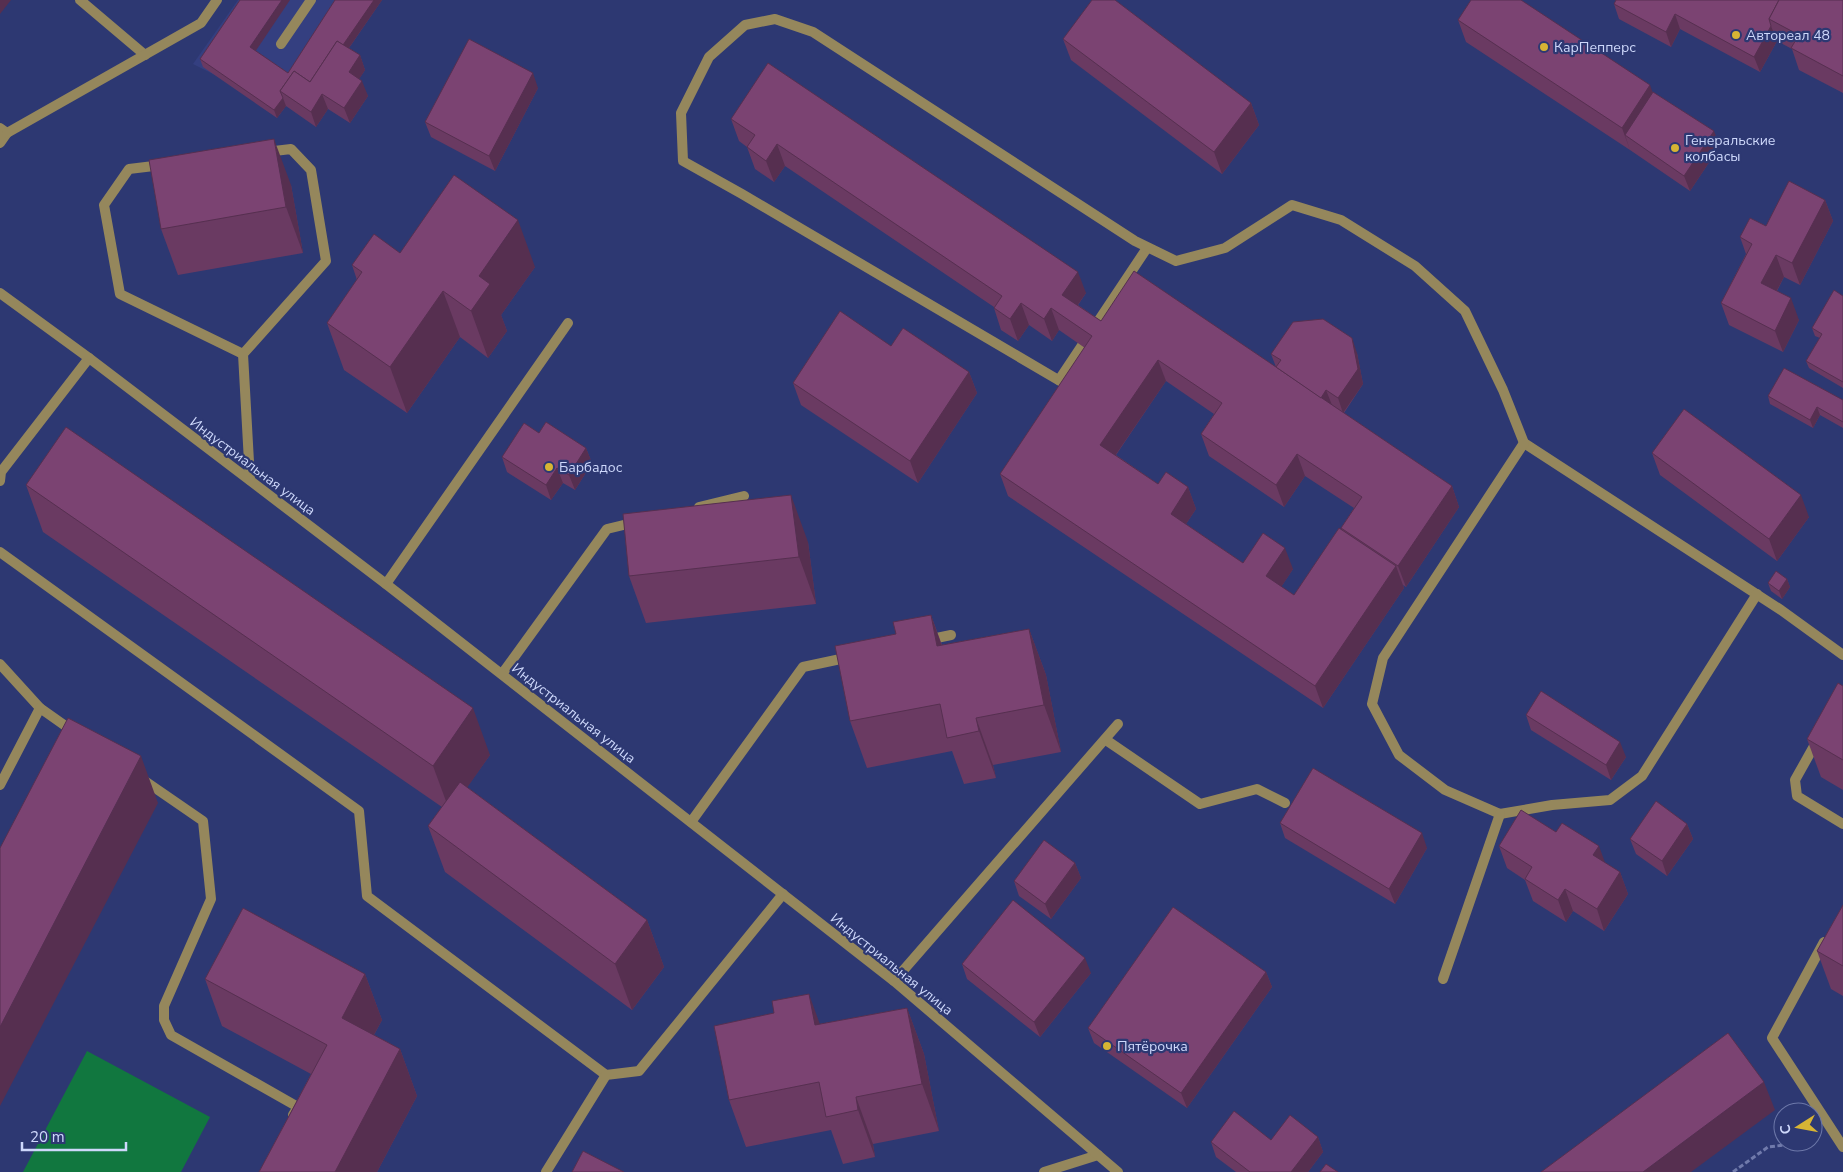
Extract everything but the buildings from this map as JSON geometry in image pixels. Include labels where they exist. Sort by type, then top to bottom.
[{"type":"street","points":[[80,0],[145,55]]},
{"type":"street","points":[[0,143],[4,131],[201,23],[217,0]]},
{"type":"street","points":[[281,44],[311,0]]},
{"type":"street","points":[[1078,391],[683,161],[681,114],[709,57],[745,25],[774,19],[813,32],[1135,242],[1176,261],[1224,248],[1292,206],[1341,220],[1415,266],[1465,311],[1503,390],[1524,443],[1757,594],[1843,655]]},
{"type":"street","points":[[250,480],[243,354],[326,260],[311,170],[291,149],[252,153]]},
{"type":"street","points":[[176,163],[129,169],[104,205],[120,294],[243,354]]},
{"type":"street","points":[[1059,380],[1147,248]]},
{"type":"street","name":"Индустриальная улица","points":[[0,293],[89,358],[386,584],[894,981],[1118,1172]]},
{"type":"street","points":[[386,584],[568,323]]},
{"type":"street","points":[[0,482],[2,472],[89,358]]},
{"type":"street","points":[[1524,443],[1383,658],[1372,704],[1399,755],[1445,790],[1500,814],[1552,805],[1610,800],[1642,776],[1757,594]]},
{"type":"street","points":[[689,510],[744,496]]},
{"type":"street","points":[[502,674],[607,529],[643,520]]},
{"type":"street","points":[[0,552],[359,811],[367,896],[606,1076],[639,1071],[783,894]]},
{"type":"street","points":[[914,643],[951,635]]},
{"type":"street","points":[[691,822],[803,667],[858,655]]},
{"type":"street","points":[[0,664],[40,708],[81,737]]},
{"type":"street","points":[[0,785],[40,708]]},
{"type":"street","points":[[894,981],[1118,724]]},
{"type":"street","points":[[1821,732],[1796,780],[1797,796],[1843,824]]},
{"type":"street","points":[[1106,740],[1200,804],[1257,789],[1285,803]]},
{"type":"street","points":[[130,770],[203,821],[212,899],[164,1006],[164,1020],[170,1035],[298,1107],[288,1123]]},
{"type":"street","points":[[1443,979],[1500,814]]},
{"type":"street","points":[[1829,932],[1772,1038],[1843,1147]]},
{"type":"street","points":[[546,1172],[606,1076]]},
{"type":"street","points":[[1044,1172],[1098,1155]]},
{"type":"path","points":[[1733,1172],[1768,1147],[1773,1146]]},
{"type":"shaded area","points":[[238,0],[345,0],[269,102],[193,64]]},
{"type":"green space","points":[[87,1051],[210,1117],[181,1172],[23,1172]]},
{"type":"place","name":"Автореал 48","points":[[1736,35]]},
{"type":"place","name":"КарПепперс","points":[[1544,47]]},
{"type":"place","name":"Генеральские колбасы","points":[[1675,148]]},
{"type":"place","name":"Барбадос","points":[[549,467]]},
{"type":"place","name":"Пятёрочка","points":[[1107,1046]]}]
